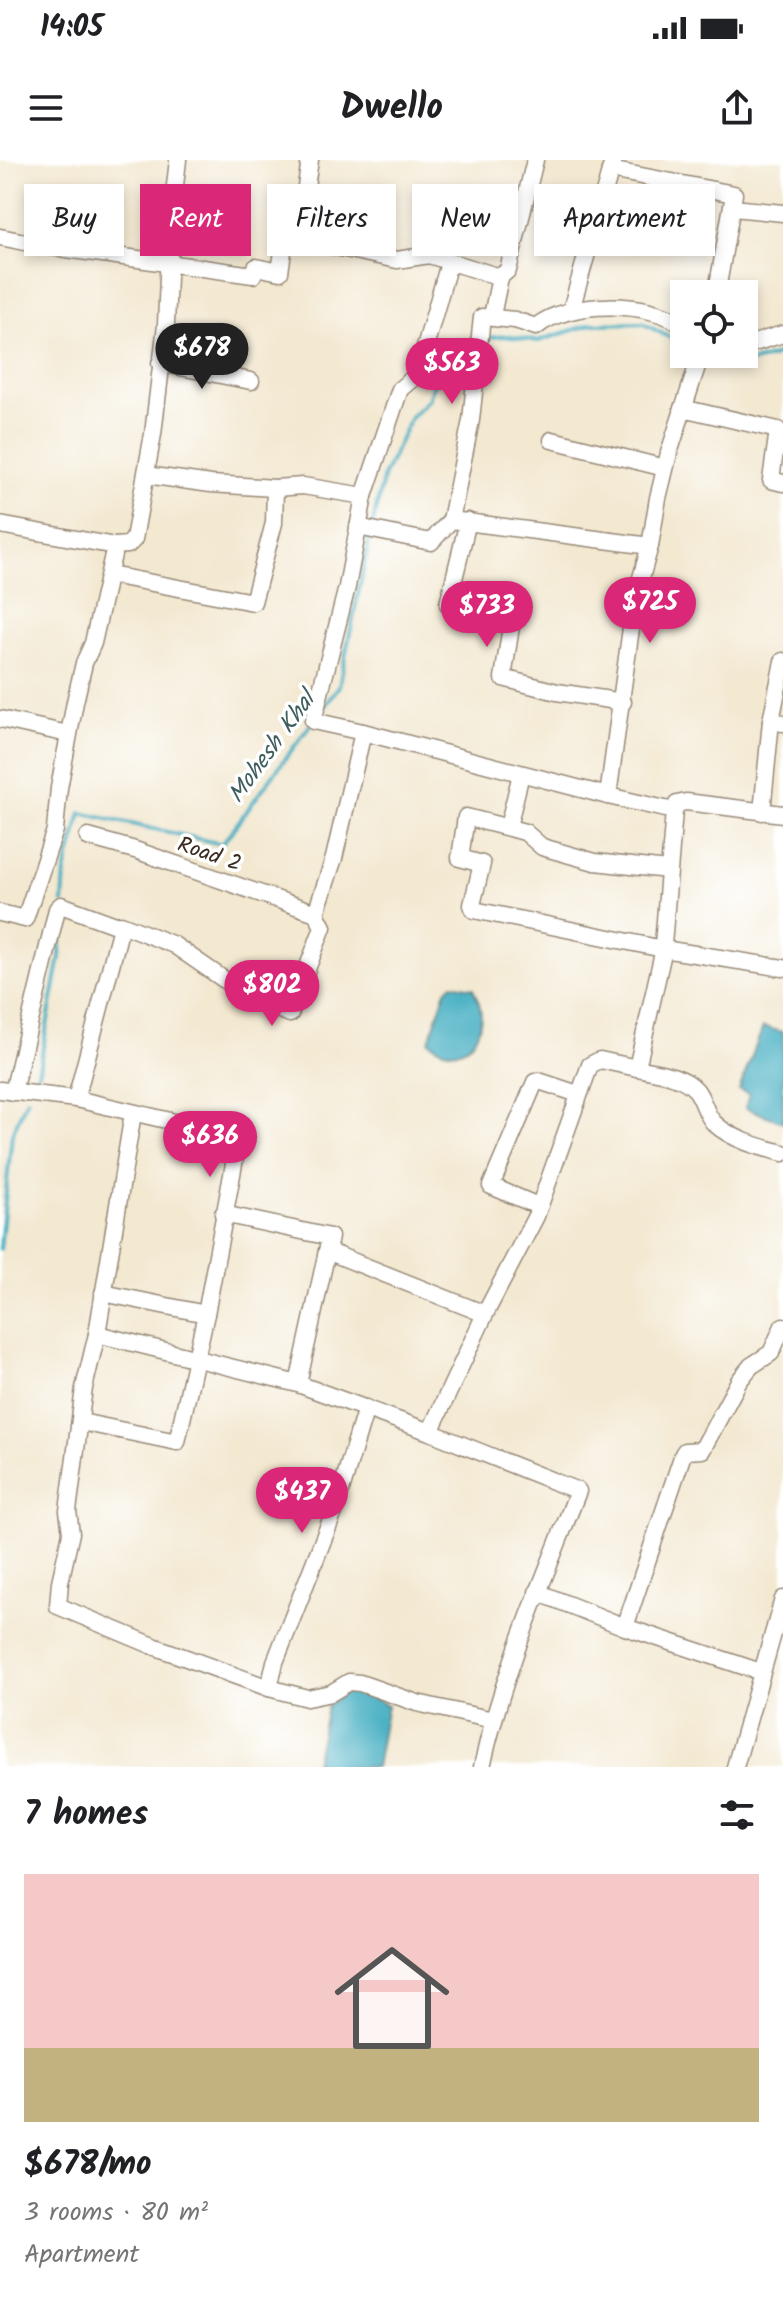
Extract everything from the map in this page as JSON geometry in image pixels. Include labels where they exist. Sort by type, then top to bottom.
[{"type":"street","points":[[0,525],[115,546],[128,545],[134,539],[146,475],[169,302],[170,228],[178,160]]},
{"type":"street","points":[[306,184],[310,160]]},
{"type":"street","points":[[492,316],[500,277],[508,270],[535,160]]},
{"type":"street","points":[[571,310],[612,165],[734,194],[719,280]]},
{"type":"street","points":[[733,208],[783,213]]},
{"type":"street","points":[[0,237],[253,275],[256,267],[280,272],[286,231],[307,235],[331,246],[397,260],[429,255],[500,277]]},
{"type":"street","points":[[449,263],[417,375],[400,389],[364,496],[347,587],[313,721],[674,811]]},
{"type":"street","points":[[623,702],[557,692],[503,678],[512,620],[448,604],[482,317],[515,320],[536,327],[571,310],[626,308],[657,312],[670,319]]},
{"type":"street","points":[[758,342],[783,334]]},
{"type":"street","points":[[160,363],[251,381]]},
{"type":"street","points":[[608,796],[635,599],[650,546],[665,468],[696,368]]},
{"type":"street","points":[[682,408],[778,430],[771,480],[783,483]]},
{"type":"street","points":[[552,440],[665,468]]},
{"type":"street","points":[[146,475],[211,484],[275,488],[303,486],[364,496]]},
{"type":"street","points":[[110,575],[253,602],[274,523],[275,488]]},
{"type":"street","points":[[358,527],[431,542],[460,520],[650,546]]},
{"type":"street","points":[[0,913],[25,919],[55,830],[68,734],[115,546]]},
{"type":"street","points":[[762,812],[777,722],[783,661]]},
{"type":"street","points":[[0,719],[68,734]]},
{"type":"street","points":[[76,1099],[121,924],[174,945],[252,999],[290,1014],[323,927],[316,913],[334,858],[363,732]]},
{"type":"street","points":[[508,827],[521,774]]},
{"type":"street","points":[[637,1068],[655,997],[663,949],[674,811],[680,802],[686,802],[783,814]]},
{"type":"street","points":[[668,870],[595,862],[542,847],[525,832],[466,817],[460,858],[482,864],[474,910],[663,949],[783,968]]},
{"type":"street","name":"Road 2","points":[[88,837],[135,850],[316,913]]},
{"type":"street","points":[[81,1422],[177,1442],[206,1314],[239,1137],[76,1099],[6,1091],[57,909],[61,905],[121,927]]},
{"type":"street","points":[[430,1432],[538,1206],[578,1094],[594,1061],[637,1068],[685,1083],[696,1090],[710,1120],[721,1129],[754,1145],[783,1153]]},
{"type":"street","points":[[538,1206],[491,1186],[535,1082],[578,1094]]},
{"type":"street","points":[[133,1113],[97,1334],[84,1388],[68,1511],[71,1533],[58,1606],[156,1647],[269,1688],[307,1698],[331,1693],[349,1682],[360,1683],[417,1703],[493,1720]]},
{"type":"street","points":[[223,1214],[330,1237],[298,1384]]},
{"type":"street","points":[[327,1251],[485,1314]]},
{"type":"street","points":[[103,1293],[206,1314]]},
{"type":"street","points":[[625,1627],[683,1454],[685,1451],[702,1450],[739,1381],[751,1366],[771,1353],[783,1326]]},
{"type":"street","points":[[97,1334],[298,1384],[578,1491],[537,1592],[493,1720],[482,1767]]},
{"type":"street","points":[[269,1688],[275,1662],[340,1497],[366,1408]]},
{"type":"street","points":[[537,1592],[625,1627],[761,1672]]},
{"type":"street","points":[[735,1767],[783,1599]]},
{"type":"water","points":[[452,984],[473,988],[481,1019],[474,1039],[459,1050],[450,1051],[429,1041],[446,990]]},
{"type":"water","points":[[763,1027],[783,1032],[783,1122],[745,1108],[749,1094],[739,1090]]},
{"type":"water","points":[[353,1687],[387,1705],[376,1767],[314,1767],[327,1707]]},
{"type":"waterway","name":"Mohesh Khal","points":[[486,338],[505,336],[538,341],[592,324],[642,323],[670,338]]},
{"type":"waterway","name":"Mohesh Khal","points":[[372,527],[384,475],[411,417],[429,399],[446,345],[473,340]]},
{"type":"waterway","name":"Mohesh Khal","points":[[758,361],[783,353]]},
{"type":"waterway","name":"Mohesh Khal","points":[[324,707],[339,686],[370,536]]},
{"type":"waterway","name":"Mohesh Khal","points":[[63,903],[65,872],[81,813],[222,844],[311,724]]},
{"type":"waterway","name":"Mohesh Khal","points":[[32,1088],[38,1074],[60,957],[62,920]]},
{"type":"waterway","name":"Mohesh Khal","points":[[0,1249],[12,1134],[27,1099]]}]
